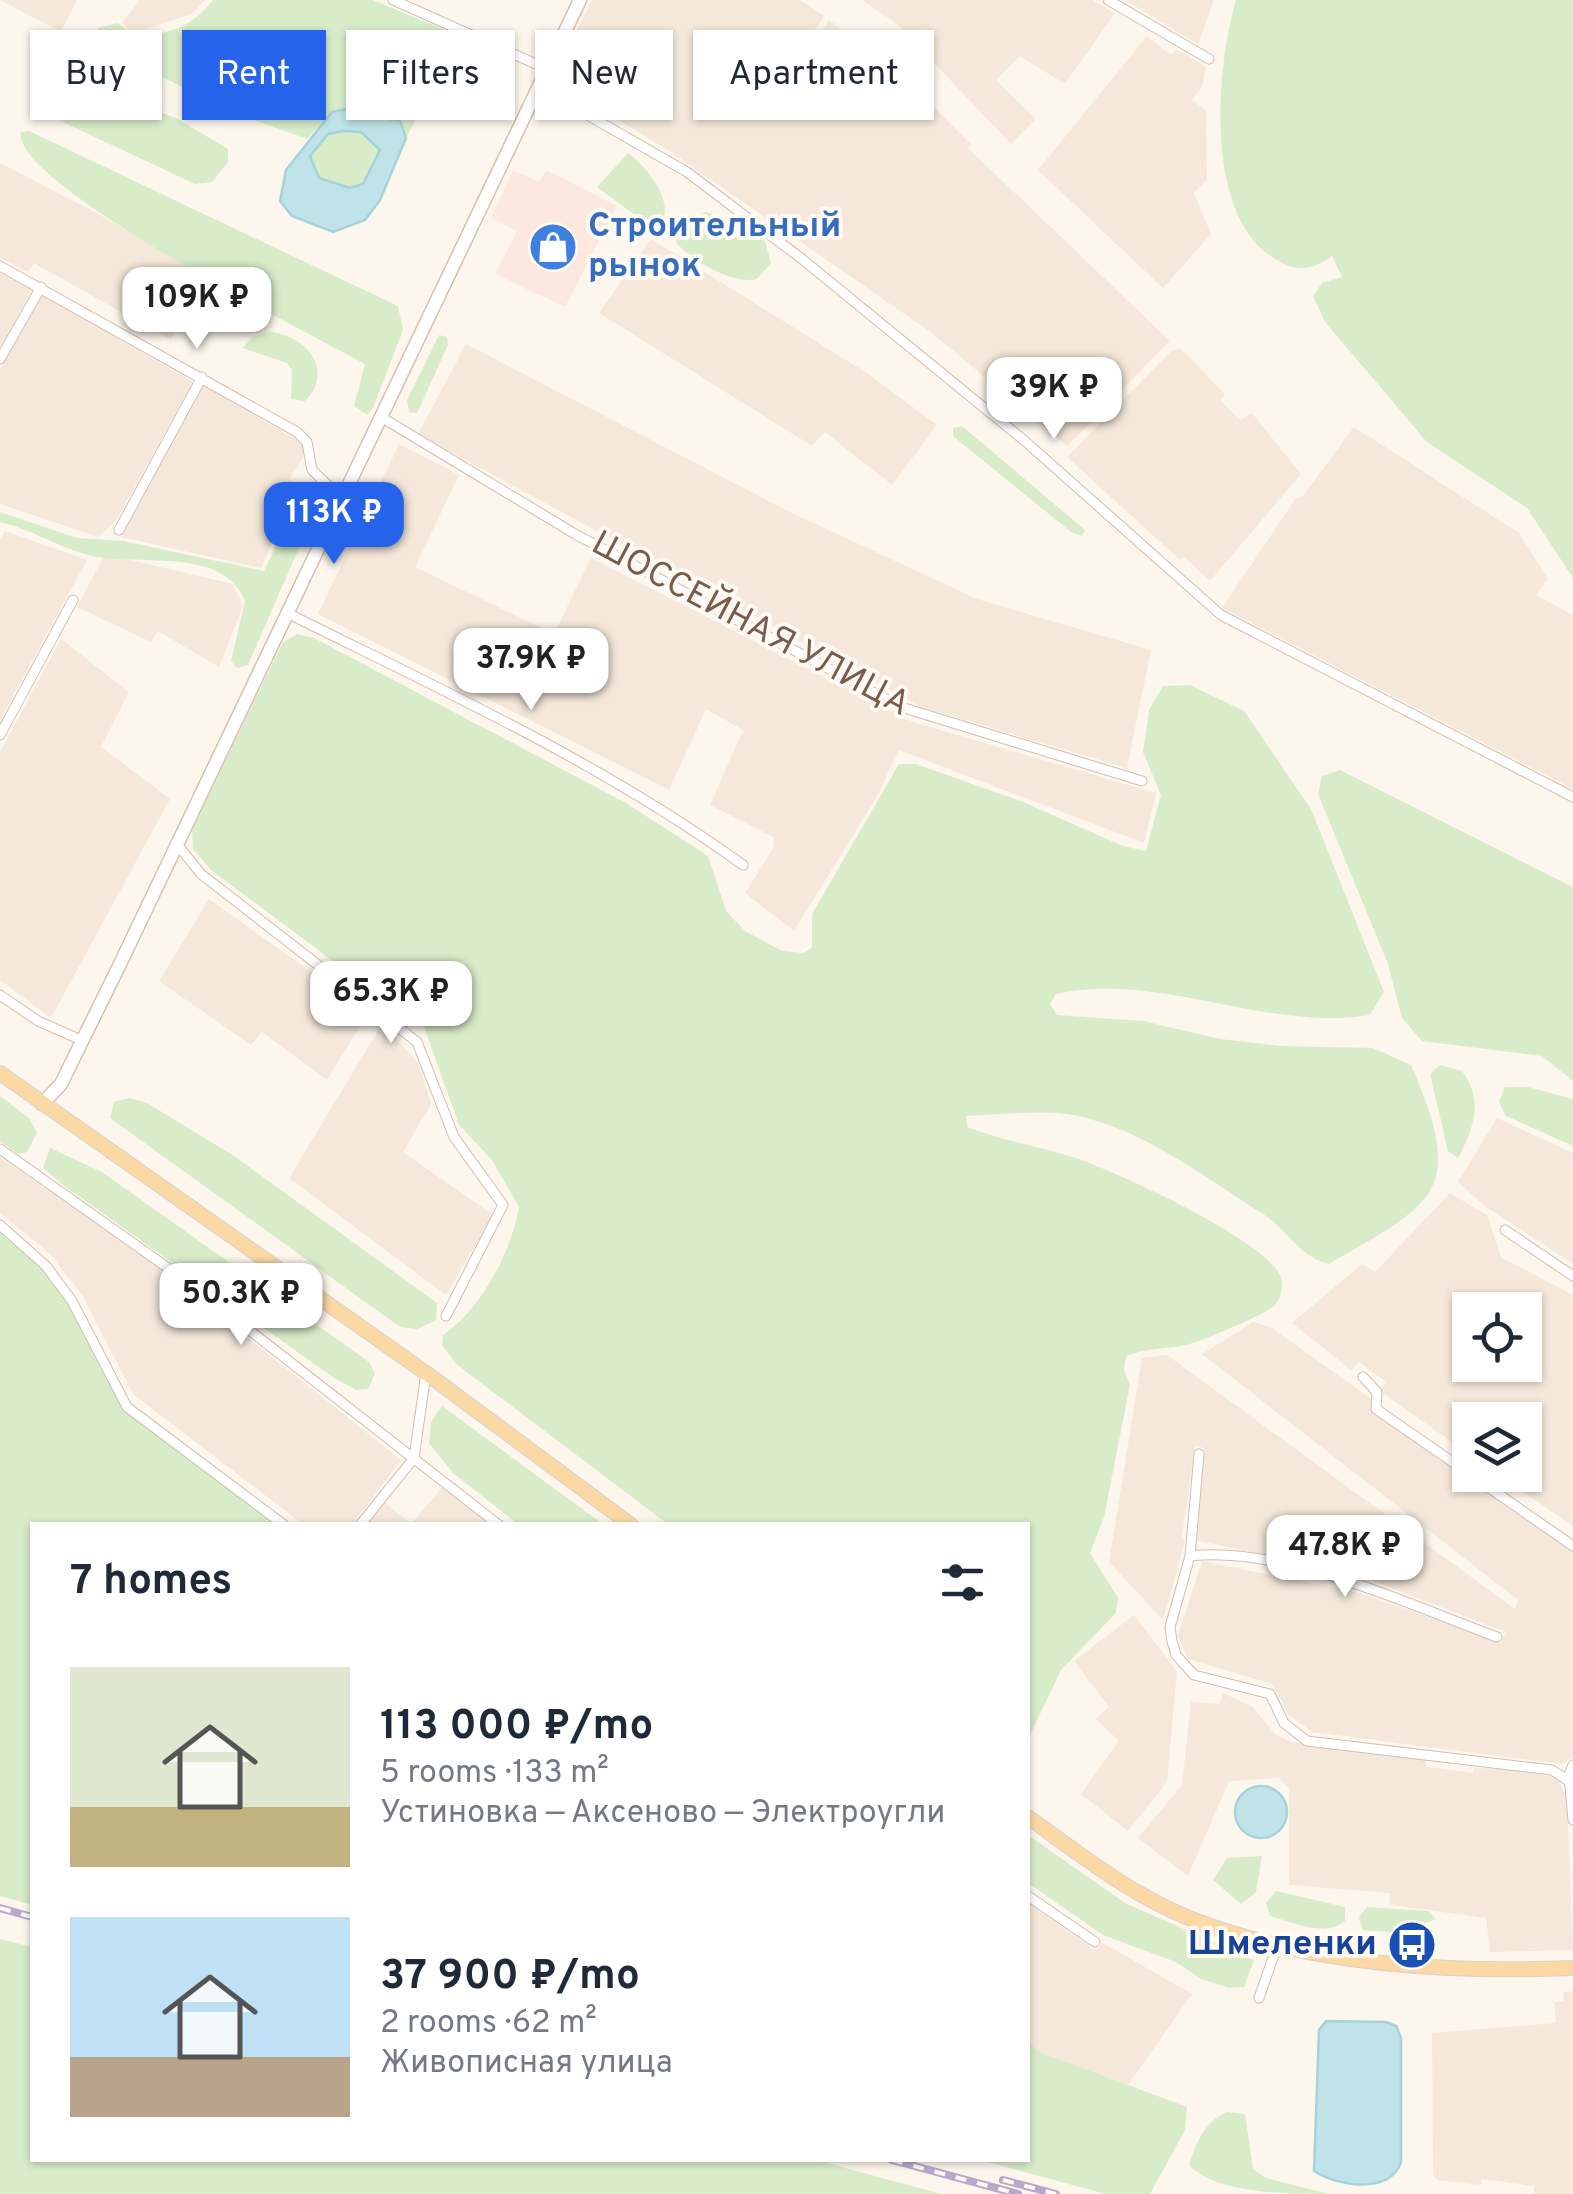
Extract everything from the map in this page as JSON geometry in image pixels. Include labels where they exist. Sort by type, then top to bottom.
[{"type":"main road","points":[[565,30],[580,0]]},
{"type":"main road","points":[[42,1104],[61,1084],[289,614],[535,90]]},
{"type":"main road","points":[[0,1073],[426,1373],[627,1522]]},
{"type":"main road","points":[[1030,1818],[1153,1901],[1190,1918],[1278,1944],[1464,1968],[1573,1968]]},
{"type":"street","points":[[393,0],[535,63]]},
{"type":"street","points":[[1108,0],[1209,59]]},
{"type":"street","points":[[596,120],[687,172],[802,259],[1026,442],[1221,616],[1573,796]]},
{"type":"street","points":[[0,266],[297,432],[307,442],[312,470],[342,499]]},
{"type":"street","points":[[0,359],[41,287]]},
{"type":"street","points":[[119,530],[202,377]]},
{"type":"street","name":"ШОССЕЙНАЯ УЛИЦА","points":[[382,417],[417,443],[575,534],[901,707],[1142,781]]},
{"type":"street","points":[[0,735],[72,600]]},
{"type":"street","points":[[289,614],[557,748],[681,820],[743,865]]},
{"type":"street","points":[[176,843],[200,874],[417,1042],[454,1138],[503,1204],[446,1316]]},
{"type":"street","points":[[0,994],[38,1020],[82,1040]]},
{"type":"street","points":[[0,1149],[185,1280],[494,1522]]},
{"type":"street","points":[[0,1225],[46,1266],[72,1300],[127,1407],[280,1522]]},
{"type":"street","points":[[1505,1230],[1573,1276]]},
{"type":"street","points":[[362,1522],[414,1458],[426,1373]]},
{"type":"street","points":[[1363,1377],[1377,1392],[1376,1409],[1452,1462]]},
{"type":"street","points":[[1199,1454],[1190,1556],[1170,1627],[1176,1655],[1194,1674],[1270,1694],[1284,1724],[1307,1741],[1552,1770],[1570,1782]]},
{"type":"street","points":[[1495,1492],[1573,1546]]},
{"type":"street","points":[[1190,1556],[1236,1558],[1349,1581],[1497,1637]]},
{"type":"street","points":[[1573,1766],[1573,1820]]},
{"type":"street","points":[[1030,1897],[1095,1942]]},
{"type":"street","points":[[1259,1998],[1278,1944]]},
{"type":"shaded area","points":[[0,0],[77,0],[62,30]]},
{"type":"shaded area","points":[[140,0],[205,0],[192,14],[142,30],[130,30],[122,23]]},
{"type":"shaded area","points":[[592,0],[800,0],[824,16],[815,30],[693,30],[693,120],[934,120],[934,108],[971,144],[968,148],[1170,341],[1067,446],[932,333],[619,120],[673,120],[673,30],[577,30]]},
{"type":"shaded area","points":[[862,0],[1093,0],[1115,13],[1065,84],[1020,56],[996,80],[1036,119],[1011,144],[934,63],[934,30],[903,30]]},
{"type":"shaded area","points":[[1125,0],[1214,0],[1198,44]]},
{"type":"shaded area","points":[[829,20],[842,30],[823,30]]},
{"type":"shaded area","points":[[1147,36],[1171,55],[1177,49],[1206,67],[1202,87],[1192,100],[1206,110],[1207,180],[1194,193],[1211,234],[1163,288],[1038,170]]},
{"type":"shaded area","points":[[0,163],[95,212],[203,276],[171,340],[34,263],[28,272],[0,258]]},
{"type":"shaded area","name":"Строительный рынок","points":[[513,170],[539,182],[546,170],[617,206],[565,307],[495,274],[517,231],[491,218]]},
{"type":"shaded area","points":[[651,239],[867,373],[937,425],[892,485],[825,432],[812,446],[599,313]]},
{"type":"shaded area","points":[[0,273],[32,290],[0,347]]},
{"type":"shaded area","points":[[43,295],[193,382],[117,519],[98,537],[0,504],[0,370]]},
{"type":"shaded area","points":[[466,344],[792,513],[977,599],[1151,650],[1127,768],[921,707],[418,434]]},
{"type":"shaded area","points":[[1181,349],[1225,394],[1220,400],[1240,420],[1252,413],[1301,474],[1210,581],[1184,557],[1180,560],[1067,457],[1172,350]]},
{"type":"shaded area","points":[[203,386],[301,442],[305,454],[289,480],[297,484],[261,568],[121,537]]},
{"type":"shaded area","points":[[1354,427],[1519,533],[1548,579],[1536,595],[1573,615],[1573,789],[1222,608],[1296,498],[1302,497]]},
{"type":"shaded area","points":[[399,444],[459,475],[415,567],[554,634],[591,558],[913,722],[1156,793],[1144,843],[899,750],[876,798],[794,931],[745,893],[774,847],[773,837],[710,805],[743,730],[706,709],[669,790],[318,614]]},
{"type":"shaded area","points":[[5,531],[87,560],[0,720],[0,540]]},
{"type":"shaded area","points":[[105,554],[233,584],[243,606],[219,667],[158,631],[151,642],[77,607]]},
{"type":"shaded area","points":[[61,639],[129,692],[101,747],[170,799],[51,1018],[0,980],[0,752]]},
{"type":"shaded area","points":[[209,899],[307,969],[365,1018],[327,1080],[262,1032],[251,1045],[159,981]]},
{"type":"shaded area","points":[[382,1024],[420,1065],[431,1104],[403,1152],[493,1215],[446,1295],[289,1178]]},
{"type":"shaded area","points":[[1497,1118],[1573,1153],[1573,1264],[1485,1206],[1458,1182]]},
{"type":"shaded area","points":[[0,1157],[164,1271],[401,1460],[354,1522],[300,1522],[133,1394],[82,1295],[50,1254],[0,1213]]},
{"type":"shaded area","points":[[1450,1193],[1487,1215],[1501,1257],[1573,1295],[1573,1526],[1524,1492],[1542,1492],[1542,1402],[1452,1402],[1452,1442],[1380,1391],[1386,1382],[1359,1362],[1351,1370],[1292,1323],[1362,1264],[1375,1272]]},
{"type":"shaded area","points":[[1253,1322],[1270,1327],[1373,1400],[1370,1408],[1452,1466],[1452,1492],[1489,1492],[1573,1551],[1573,1756],[1562,1764],[1312,1732],[1289,1715],[1272,1684],[1188,1659],[1178,1636],[1202,1561],[1360,1593],[1501,1643],[1506,1632],[1352,1573],[1194,1540],[1204,1448],[1195,1446],[1182,1537],[1185,1541],[1163,1620],[1109,1562],[1142,1358],[1167,1355],[1515,1609],[1518,1600],[1202,1354]]},
{"type":"shaded area","points":[[443,1487],[487,1522],[413,1522]]},
{"type":"shaded area","points":[[383,1501],[409,1522],[367,1522]]},
{"type":"shaded area","points":[[1134,1615],[1177,1671],[1167,1782],[1128,1831],[1081,1794],[1119,1741],[1096,1719],[1109,1707],[1074,1661]]},
{"type":"shaded area","points":[[1223,1693],[1253,1707],[1275,1734],[1291,1742],[1425,1760],[1427,1767],[1473,1773],[1474,1768],[1512,1769],[1558,1778],[1567,1800],[1573,1950],[1490,1952],[1486,1918],[1390,1905],[1389,1893],[1289,1885],[1289,1787],[1278,1778],[1229,1781],[1188,1876],[1138,1838],[1182,1785],[1191,1702],[1220,1704]]},
{"type":"shaded area","points":[[1030,1904],[1096,1951],[1103,1943],[1192,1994],[1128,2085],[1040,2052],[1030,2044]]},
{"type":"shaded area","points":[[1573,1991],[1573,2194],[1534,2194],[1534,2186],[1482,2179],[1481,2185],[1437,2180],[1433,2174],[1432,2033],[1556,2023],[1554,2002],[1564,2001],[1563,1992]]},
{"type":"green space","points":[[213,0],[373,0],[444,30],[346,30],[346,114],[332,112],[326,118],[326,30],[182,30],[182,87],[162,77],[162,33],[197,17]]},
{"type":"green space","points":[[1236,0],[1573,0],[1573,578],[1527,508],[1427,442],[1325,322],[1313,296],[1322,283],[1342,277],[1332,256],[1305,268],[1292,267],[1253,240],[1237,212],[1226,178],[1221,141],[1224,64]]},
{"type":"green space","points":[[118,23],[127,30],[98,30],[98,28]]},
{"type":"green space","points":[[162,113],[176,118],[228,149],[228,162],[212,182],[195,184],[58,120],[162,120]]},
{"type":"green space","points":[[254,120],[325,120],[307,139]]},
{"type":"green space","points":[[392,120],[416,120],[406,138],[400,121]]},
{"type":"green space","points":[[29,131],[398,306],[403,330],[373,408],[367,415],[354,406],[365,364],[231,292],[112,220],[63,186],[31,155],[21,132]]},
{"type":"green space","points":[[361,132],[380,150],[363,184],[351,188],[319,178],[310,156],[328,134]]},
{"type":"green space","points":[[628,153],[648,172],[659,190],[664,216],[643,221],[597,187]]},
{"type":"green space","points":[[706,212],[746,226],[765,241],[771,263],[757,279],[737,278],[714,270],[676,242],[687,219]]},
{"type":"green space","points":[[269,332],[294,339],[312,356],[318,377],[305,401],[291,399],[292,370],[287,363],[243,348],[252,337]]},
{"type":"green space","points":[[439,335],[447,337],[448,345],[417,413],[409,412],[407,400]]},
{"type":"green space","points":[[962,426],[1085,530],[1082,536],[1071,532],[953,436],[953,428]]},
{"type":"green space","points":[[307,494],[319,502],[248,665],[237,668],[231,661],[245,601],[234,583],[218,572],[176,561],[88,555],[0,522],[0,512],[77,538],[123,541],[264,571],[299,499]]},
{"type":"green space","points":[[297,634],[314,638],[626,803],[708,856],[726,911],[745,931],[782,951],[804,953],[812,947],[812,914],[899,764],[916,764],[1023,802],[1123,846],[1146,851],[1161,795],[1143,752],[1149,710],[1163,686],[1190,685],[1244,711],[1311,809],[1384,992],[1370,1015],[1291,1016],[1134,990],[1056,994],[1050,1004],[1057,1015],[1143,1021],[1220,1039],[1281,1046],[1373,1048],[1411,1065],[1437,1141],[1438,1168],[1431,1189],[1416,1208],[1329,1264],[1310,1255],[1272,1220],[1191,1167],[1113,1126],[1058,1113],[966,1116],[967,1127],[1084,1161],[1187,1208],[1263,1256],[1280,1274],[1282,1283],[1275,1305],[1249,1319],[1193,1343],[1126,1356],[1124,1370],[1130,1385],[1104,1517],[1090,1553],[1118,1598],[1116,1613],[1061,1670],[1031,1733],[1030,1522],[665,1522],[456,1364],[442,1345],[443,1335],[470,1310],[492,1278],[509,1243],[519,1207],[492,1160],[459,1125],[419,1013],[426,986],[419,975],[404,968],[377,982],[353,976],[211,870],[193,849],[192,830],[283,642]]},
{"type":"green space","points":[[1340,770],[1573,887],[1573,1081],[1542,1056],[1422,1041],[1402,1018],[1388,964],[1318,794],[1322,776]]},
{"type":"green space","points":[[1440,1065],[1462,1071],[1475,1103],[1472,1125],[1458,1158],[1448,1151],[1430,1074]]},
{"type":"green space","points":[[1505,1087],[1528,1087],[1573,1099],[1573,1146],[1506,1116],[1499,1102]]},
{"type":"green space","points":[[0,1096],[30,1119],[37,1133],[27,1152],[18,1154],[0,1141]]},
{"type":"green space","points":[[130,1098],[147,1103],[234,1156],[437,1303],[436,1320],[417,1329],[400,1327],[110,1118],[114,1102]]},
{"type":"green space","points":[[50,1148],[102,1172],[369,1362],[375,1374],[368,1389],[356,1390],[331,1376],[66,1187],[43,1168]]},
{"type":"green space","points":[[0,1229],[46,1272],[70,1303],[124,1410],[274,1522],[30,1522],[30,1904],[0,1896]]},
{"type":"green space","points":[[442,1406],[600,1522],[515,1522],[453,1473],[429,1443],[431,1422]]},
{"type":"green space","points":[[1030,1836],[1125,1903],[1254,1960],[1244,1987],[1229,1988],[1201,1979],[1176,1962],[1103,1935],[1030,1884]]},
{"type":"green space","points":[[1262,1856],[1256,1892],[1241,1904],[1213,1880],[1227,1858]]},
{"type":"green space","points":[[1276,1891],[1345,1907],[1345,1921],[1319,1928],[1270,1916],[1266,1903]]},
{"type":"green space","points":[[1367,1907],[1429,1911],[1436,1919],[1401,1933],[1363,1930],[1359,1917]]},
{"type":"green space","points":[[0,1939],[30,1946],[30,2162],[823,2162],[941,2194],[0,2194]]},
{"type":"green space","points":[[1030,2044],[1040,2052],[1187,2107],[1185,2130],[1150,2194],[1106,2194],[987,2162],[1030,2162]]},
{"type":"green space","points":[[1227,2112],[1245,2114],[1253,2169],[1266,2178],[1329,2194],[1254,2190],[1201,2175],[1189,2165],[1195,2149],[1207,2127]]},
{"type":"water","points":[[346,109],[346,120],[400,121],[406,138],[380,200],[365,220],[333,232],[292,216],[280,201],[286,170],[332,112]],"holes":[[[343,131],[361,132],[380,150],[363,184],[350,188],[319,178],[310,156],[328,134]]]},
{"type":"water","points":[[1261,1786],[1279,1794],[1287,1812],[1279,1830],[1261,1838],[1243,1830],[1235,1812],[1243,1794]]},
{"type":"water","points":[[1326,2021],[1386,2022],[1396,2026],[1401,2038],[1401,2162],[1387,2179],[1376,2183],[1350,2184],[1314,2171],[1319,2030]]},
{"type":"railway","points":[[0,1908],[30,1916]]},
{"type":"railway","points":[[899,2162],[1018,2194]]},
{"type":"railway","points":[[1003,2180],[1056,2194]]},
{"type":"place","name":"Строительный рынок","points":[[553,247]]},
{"type":"place","name":"Шмеленки","points":[[1412,1945]]}]
